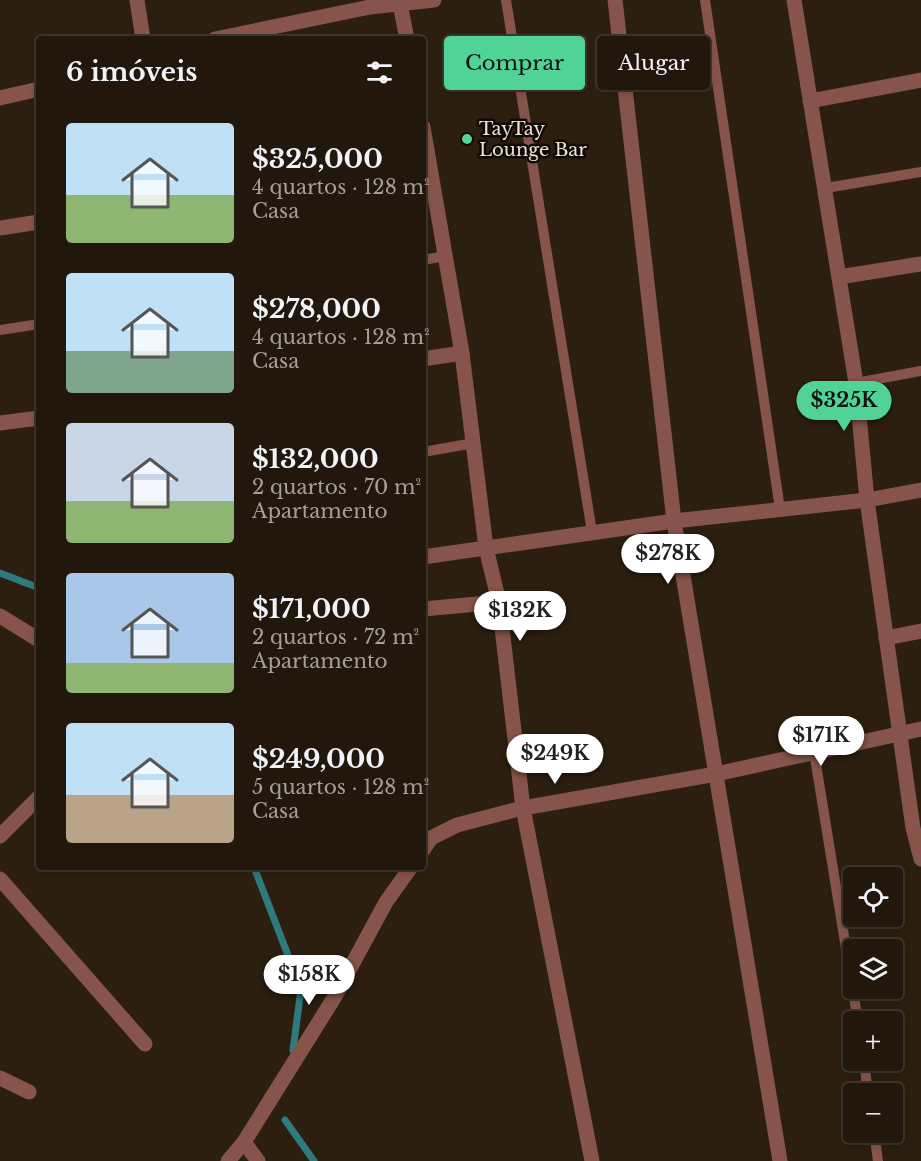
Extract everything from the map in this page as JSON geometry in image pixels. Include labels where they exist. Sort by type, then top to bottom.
[{"type":"street","points":[[136,0],[142,36]]},
{"type":"street","points":[[229,36],[369,4],[400,4],[434,0]]},
{"type":"street","points":[[615,0],[674,521],[780,1161]]},
{"type":"street","points":[[794,0],[856,383],[867,500],[921,859]]},
{"type":"street","points":[[400,4],[405,36]]},
{"type":"street","points":[[810,101],[921,80]]},
{"type":"street","points":[[0,98],[36,90]]},
{"type":"street","points":[[426,158],[462,353],[486,548],[499,602],[523,808],[592,1161]]},
{"type":"street","points":[[0,228],[36,222]]},
{"type":"street","points":[[838,277],[921,264]]},
{"type":"street","points":[[426,359],[462,353]]},
{"type":"street","points":[[0,423],[36,418]]},
{"type":"street","points":[[426,557],[674,521],[867,500],[921,490]]},
{"type":"street","points":[[426,609],[499,602]]},
{"type":"street","points":[[0,616],[36,638]]},
{"type":"street","points":[[886,638],[921,631]]},
{"type":"street","points":[[426,846],[431,838],[457,825],[523,808],[716,774],[921,729]]},
{"type":"street","points":[[0,836],[36,800]]},
{"type":"street","points":[[228,1161],[244,1142],[334,998],[386,902],[409,870]]},
{"type":"street","points":[[0,879],[144,1044]]},
{"type":"street","points":[[0,1078],[29,1092]]},
{"type":"street","points":[[244,1142],[258,1161]]},
{"type":"lane","points":[[506,0],[592,532]]},
{"type":"lane","points":[[705,0],[780,509]]},
{"type":"lane","points":[[826,188],[921,172]]},
{"type":"lane","points":[[426,259],[445,256]]},
{"type":"lane","points":[[0,330],[36,324]]},
{"type":"lane","points":[[856,383],[921,371]]},
{"type":"lane","points":[[426,451],[474,443]]},
{"type":"lane","points":[[814,752],[856,1011]]},
{"type":"lane","points":[[876,1143],[878,1161]]},
{"type":"waterway","points":[[0,573],[36,587]]},
{"type":"waterway","points":[[255,870],[301,989],[293,1050]]},
{"type":"waterway","points":[[285,1120],[314,1161]]},
{"type":"place","name":"TayTay Lounge Bar","points":[[467,139]]}]
